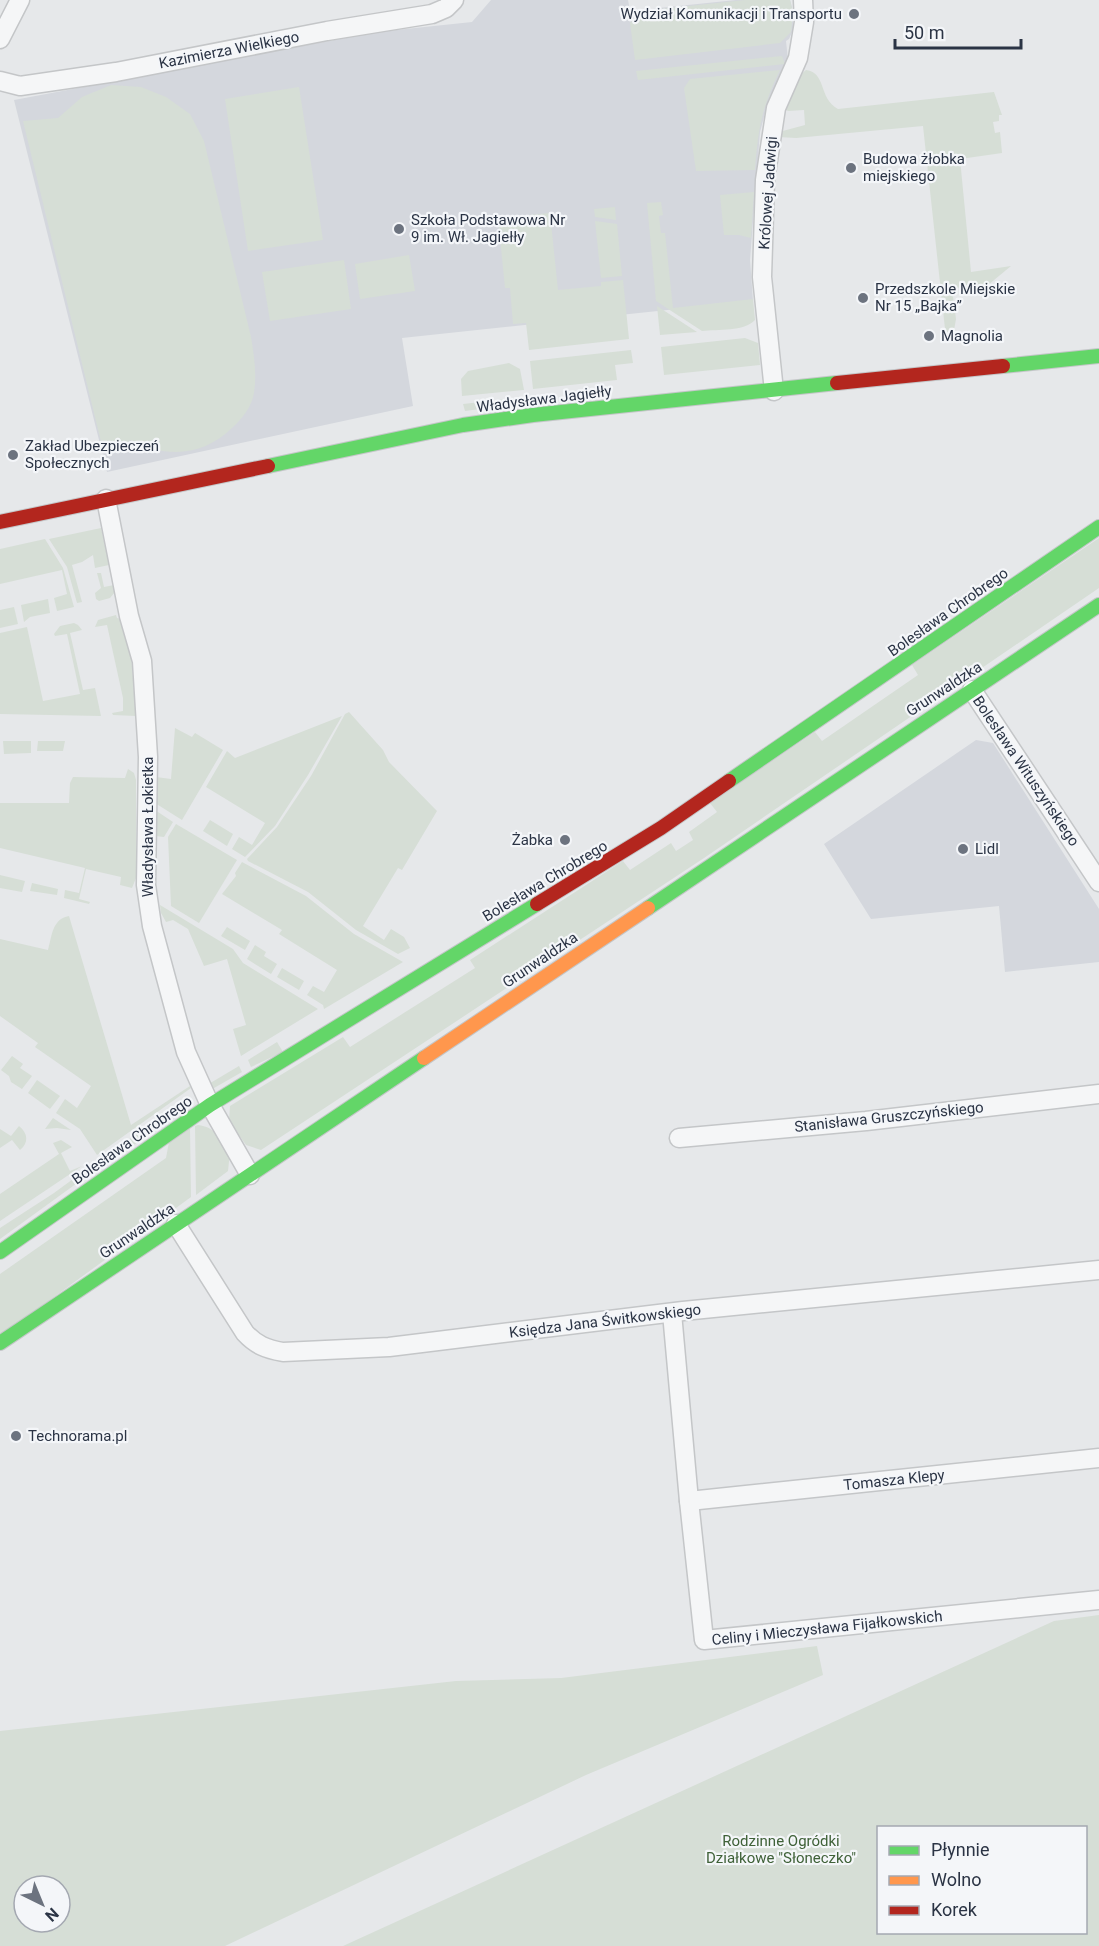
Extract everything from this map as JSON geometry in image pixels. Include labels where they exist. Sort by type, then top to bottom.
[{"type":"street","points":[[0,39],[20,0]]},
{"type":"street","name":"Kazimierza Wielkiego","points":[[0,81],[20,87],[116,72],[327,31],[432,14],[446,8],[454,0]]},
{"type":"street","name":"Królowej Jadwigi","points":[[774,391],[762,277],[765,180],[776,108],[798,58],[804,22],[803,0]]},
{"type":"street","name":"Władysława Jagiełły","points":[[0,522],[463,425],[533,415],[1099,356]]},
{"type":"street","name":"Władysława Łokietka","points":[[106,499],[129,616],[142,661],[148,757],[146,885],[152,926],[186,1052],[210,1105],[250,1175]]},
{"type":"street","name":"Bolesława Chrobrego","points":[[0,1252],[210,1105],[651,835],[1099,527]]},
{"type":"street","name":"Grunwaldzka","points":[[0,1343],[1099,605]]},
{"type":"street","name":"Bolesława Wituszyńskiego","points":[[972,690],[1099,882]]},
{"type":"street","name":"Stanisława Gruszczyńskiego","points":[[679,1138],[1099,1094]]},
{"type":"street","name":"Księdza Jana Świtkowskiego","points":[[176,1224],[244,1333],[254,1343],[267,1350],[283,1352],[389,1347],[672,1313],[1099,1270]]},
{"type":"street","name":"Celiny i Mieczysława Fijałkowskich","points":[[672,1313],[704,1640],[1099,1600]]},
{"type":"street","name":"Tomasza Klepy","points":[[689,1501],[1099,1458]]},
{"type":"shaded area","name":"Szkoła Podstawowa Nr 9 im. Wł. Jagiełły","points":[[491,0],[628,0],[630,11],[736,0],[790,0],[793,11],[793,30],[786,41],[788,60],[769,98],[760,132],[750,260],[753,301],[402,338],[413,406],[107,472],[14,100],[377,32],[472,22]]},
{"type":"shaded area","points":[[976,740],[993,743],[1099,909],[1099,962],[1005,972],[999,906],[871,919],[824,844]]},
{"type":"green space","points":[[745,0],[790,0],[793,13],[791,32],[780,43],[635,60],[630,23],[642,11]]},
{"type":"green space","points":[[782,56],[785,64],[638,80],[636,71]]},
{"type":"green space","points":[[780,70],[762,119],[755,170],[696,171],[684,88],[690,79]]},
{"type":"green space","points":[[806,70],[817,76],[828,99],[838,109],[994,92],[1002,115],[999,115],[999,121],[993,122],[995,133],[1000,132],[1002,153],[960,159],[971,272],[1011,266],[988,285],[968,291],[966,286],[952,289],[956,319],[953,336],[946,338],[923,126],[796,138],[778,137],[779,132],[805,125],[804,110],[788,111],[785,109],[799,76]]},
{"type":"green space","points":[[111,85],[141,87],[166,97],[190,114],[204,141],[251,337],[255,379],[254,393],[249,407],[232,428],[220,438],[208,445],[183,452],[157,450],[130,440],[125,445],[103,450],[23,121],[58,118],[82,97]]},
{"type":"green space","points":[[299,87],[323,240],[248,251],[225,99]]},
{"type":"green space","points":[[754,192],[751,238],[724,235],[720,195]]},
{"type":"green space","points":[[661,202],[663,215],[659,216],[661,233],[665,233],[673,308],[753,299],[755,320],[750,324],[738,328],[702,331],[656,301],[647,203]]},
{"type":"green space","points":[[615,207],[616,220],[595,217],[594,209]]},
{"type":"green space","points":[[550,213],[558,290],[601,286],[601,282],[623,280],[629,339],[529,350],[526,323],[513,324],[510,288],[505,288],[498,218]]},
{"type":"green space","points":[[595,221],[617,224],[622,276],[601,278]]},
{"type":"green space","points":[[409,255],[415,291],[360,299],[355,264]]},
{"type":"green space","points":[[344,260],[351,309],[270,321],[262,272]]},
{"type":"green space","points":[[657,306],[697,332],[660,335]]},
{"type":"green space","points":[[745,338],[758,343],[760,365],[664,375],[661,347]]},
{"type":"green space","points":[[631,350],[633,363],[615,365],[617,380],[533,389],[530,361]]},
{"type":"green space","points":[[509,363],[520,369],[524,390],[462,396],[461,379],[468,371]]},
{"type":"green space","points":[[525,397],[526,403],[465,411],[463,404]]},
{"type":"green space","points":[[101,528],[109,565],[95,568],[93,555],[72,565],[82,602],[77,603],[67,567],[49,539]]},
{"type":"green space","points":[[1099,538],[1099,588],[704,858],[261,1150],[246,1145],[229,1121],[230,1106],[343,1037],[350,1047],[475,968],[470,960],[623,861],[630,870],[671,843],[676,851],[693,840],[689,832],[717,812],[710,803],[815,732],[822,741],[918,675],[912,665]]},
{"type":"green space","points":[[45,539],[63,568],[74,607],[57,611],[54,598],[67,594],[62,570],[0,584],[0,549]]},
{"type":"green space","points":[[97,573],[101,573],[104,587],[114,585],[115,592],[110,598],[99,601],[96,599],[95,593],[101,588]]},
{"type":"green space","points":[[48,599],[50,613],[30,617],[24,622],[21,605]]},
{"type":"green space","points":[[14,607],[18,624],[0,628],[0,610]]},
{"type":"green space","points":[[116,615],[121,619],[131,654],[136,716],[113,715],[112,713],[123,711],[123,698],[107,625],[95,627],[98,620]]},
{"type":"green space","points":[[74,623],[82,630],[70,633],[83,690],[95,688],[101,716],[0,714],[0,633],[27,627],[43,701],[80,694],[67,634],[55,636],[54,634],[60,626]]},
{"type":"green space","points":[[349,712],[383,750],[389,762],[437,811],[402,870],[398,868],[363,926],[384,940],[391,929],[404,937],[410,948],[398,954],[356,930],[308,892],[247,859],[277,827],[311,776],[345,714]]},
{"type":"green space","points":[[342,716],[275,826],[245,857],[232,849],[239,837],[252,845],[265,823],[206,787],[227,751],[235,758]]},
{"type":"green space","points":[[175,728],[192,737],[195,733],[223,750],[182,820],[155,803],[156,777],[171,779]]},
{"type":"green space","points":[[3,741],[31,741],[31,753],[4,754]]},
{"type":"green space","points":[[38,741],[65,741],[63,751],[37,751]]},
{"type":"green space","points":[[128,769],[134,773],[136,780],[136,878],[132,888],[120,885],[121,877],[86,869],[79,899],[90,902],[89,904],[64,898],[65,890],[79,893],[85,868],[0,848],[0,803],[69,803],[70,783],[73,777],[125,778]]},
{"type":"green space","points":[[158,812],[173,822],[164,837],[155,836],[155,813]]},
{"type":"green space","points":[[210,820],[233,834],[227,846],[203,831]]},
{"type":"green space","points":[[176,824],[237,860],[199,923],[171,906],[168,837]]},
{"type":"green space","points":[[242,862],[306,896],[354,934],[403,962],[324,1009],[323,1005],[307,995],[313,986],[324,992],[337,970],[279,934],[282,930],[222,894],[236,876],[235,873]]},
{"type":"green space","points":[[0,875],[25,881],[22,892],[0,888]]},
{"type":"green space","points":[[32,883],[58,889],[57,895],[30,891]]},
{"type":"green space","points":[[160,905],[233,949],[243,963],[318,1009],[241,1056],[233,1029],[246,1025],[227,959],[204,966],[188,929],[173,920],[166,922]]},
{"type":"green space","points":[[69,916],[131,1125],[190,1086],[191,1088],[97,1155],[80,1129],[56,1113],[65,1099],[77,1108],[91,1086],[35,1047],[38,1043],[0,1016],[0,939],[48,950],[56,924]]},
{"type":"green space","points":[[227,927],[250,941],[245,950],[221,936]]},
{"type":"green space","points":[[255,945],[266,952],[264,956],[277,964],[271,974],[247,959]]},
{"type":"green space","points":[[282,968],[304,981],[299,990],[277,977]]},
{"type":"green space","points":[[277,1042],[283,1052],[251,1067],[248,1060]]},
{"type":"green space","points":[[12,1056],[23,1064],[20,1068],[32,1076],[22,1089],[11,1082],[9,1076],[1,1070]]},
{"type":"green space","points":[[239,1066],[242,1072],[214,1088],[207,1085]]},
{"type":"green space","points":[[37,1080],[60,1096],[50,1109],[28,1093]]},
{"type":"green space","points":[[181,1104],[185,1109],[105,1165],[96,1162]]},
{"type":"green space","points":[[53,1118],[71,1130],[45,1129]]},
{"type":"green space","points":[[19,1126],[26,1138],[23,1147],[20,1150],[12,1140],[0,1148],[0,1129],[11,1136]]},
{"type":"green space","points":[[195,1126],[213,1131],[230,1152],[228,1171],[196,1195]]},
{"type":"green space","points":[[190,1128],[191,1197],[0,1334],[0,1274],[166,1158],[169,1142]]},
{"type":"green space","points":[[61,1140],[72,1147],[61,1153],[70,1171],[82,1166],[0,1221],[0,1194],[59,1154],[53,1143]]},
{"type":"green space","points":[[84,1171],[84,1178],[0,1239],[0,1228]]},
{"type":"green space","name":"Rodzinne Ogródki Działkowe \"Słoneczko\"","points":[[1099,1615],[1099,1946],[343,1946],[1054,1621]]},
{"type":"green space","points":[[817,1646],[823,1675],[586,1775],[225,1946],[0,1946],[0,1731],[456,1681],[561,1678]]},
{"type":"traffic: fast","points":[[1003,366],[1099,356]]},
{"type":"traffic: fast","points":[[268,466],[463,425],[533,415],[837,383]]},
{"type":"traffic: fast","points":[[729,781],[1099,527]]},
{"type":"traffic: fast","points":[[648,908],[1099,605]]},
{"type":"traffic: fast","points":[[0,1252],[210,1105],[537,904]]},
{"type":"traffic: fast","points":[[0,1343],[424,1058]]},
{"type":"traffic: slow","points":[[424,1058],[648,908]]},
{"type":"traffic: jam","points":[[837,383],[1003,366]]},
{"type":"traffic: jam","points":[[0,522],[268,466]]},
{"type":"traffic: jam","points":[[537,904],[661,828],[729,781]]},
{"type":"place","name":"Wydział Komunikacji i Transportu","points":[[854,14]]},
{"type":"place","name":"Budowa żłobka miejskiego","points":[[851,168]]},
{"type":"place","name":"Szkoła Podstawowa Nr 9 im. Wł. Jagiełły","points":[[399,229]]},
{"type":"place","name":"Przedszkole Miejskie Nr 15 „Bajka”","points":[[863,298]]},
{"type":"place","name":"Magnolia","points":[[929,336]]},
{"type":"place","name":"Zakład Ubezpieczeń Społecznych","points":[[13,455]]},
{"type":"place","name":"Żabka","points":[[565,840]]},
{"type":"place","name":"Lidl","points":[[963,849]]},
{"type":"place","name":"Technorama.pl","points":[[16,1436]]}]
